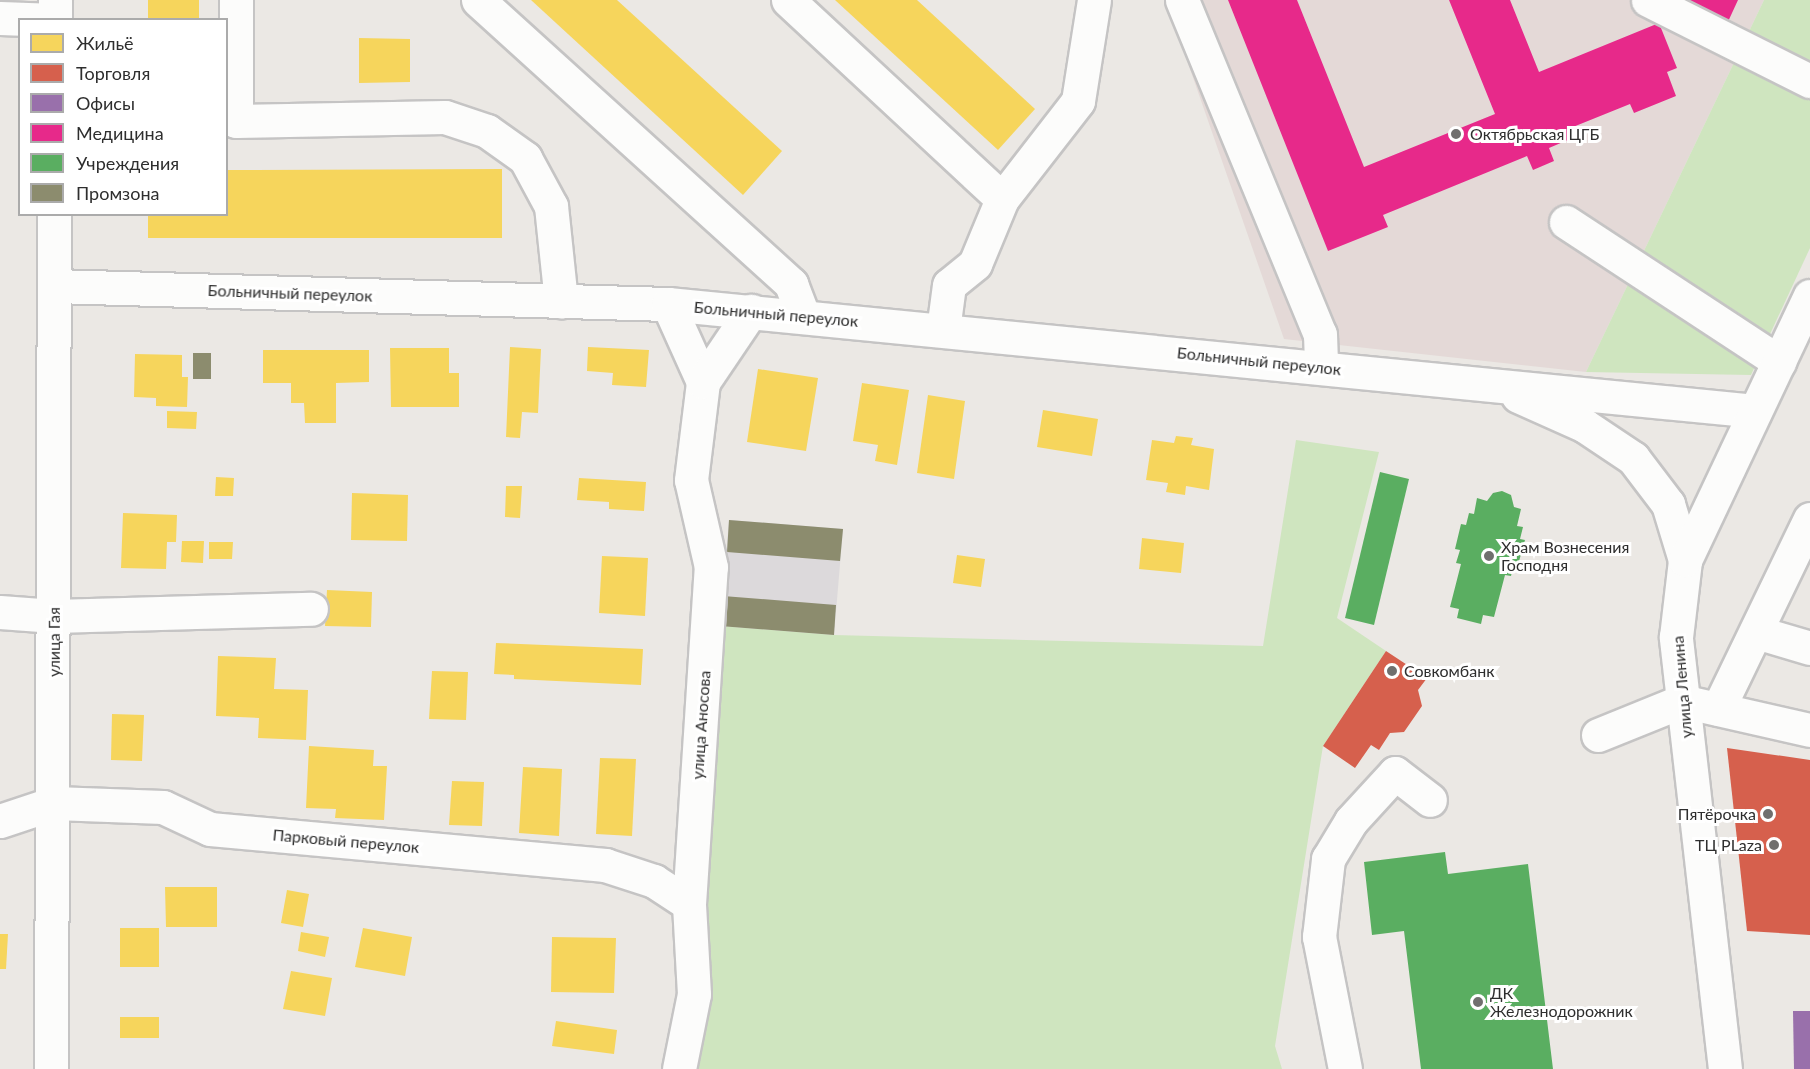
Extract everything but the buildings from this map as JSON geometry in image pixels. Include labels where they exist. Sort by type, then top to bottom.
[{"type":"street","points":[[55,0],[56,18]]},
{"type":"street","points":[[236,0],[236,121],[445,117],[487,131],[525,158],[551,206],[561,301]]},
{"type":"street","points":[[478,0],[791,285],[803,316]]},
{"type":"street","points":[[788,0],[1002,199]]},
{"type":"street","points":[[943,330],[949,285],[975,264],[1002,199],[1077,101],[1094,0]]},
{"type":"street","points":[[1182,0],[1320,334],[1322,368]]},
{"type":"street","points":[[1648,0],[1810,81]]},
{"type":"street","points":[[0,18],[18,19]]},
{"type":"street","name":"улица Гая","points":[[51,1069],[54,803],[54,216]]},
{"type":"street","points":[[1566,222],[1779,362]]},
{"type":"street","name":"Больничный переулок","points":[[54,286],[668,304],[1755,411]]},
{"type":"street","name":"улица Ленина","points":[[1725,1069],[1676,637],[1685,560],[1810,296]]},
{"type":"street","points":[[668,304],[703,382]]},
{"type":"street","name":"улица Аносова","points":[[679,1069],[694,994],[689,904],[711,567],[691,480],[703,382],[751,311]]},
{"type":"street","name":"Больничный переулок","points":[[1495,385],[1585,426],[1633,458],[1668,504],[1685,560]]},
{"type":"street","points":[[1718,709],[1810,519]]},
{"type":"street","points":[[0,612],[54,616],[311,609]]},
{"type":"street","points":[[1756,632],[1810,648]]},
{"type":"street","points":[[1598,735],[1682,701],[1810,730]]},
{"type":"street","points":[[1345,1069],[1319,938],[1328,859],[1351,820],[1395,773],[1430,800]]},
{"type":"street","name":"Парковый переулок","points":[[0,821],[54,803],[163,807],[210,829],[605,865],[654,881],[689,904]]},
{"type":"shaded area","name":"Октябрьская ЦГБ","points":[[1166,0],[1764,0],[1586,372],[1284,339]]},
{"type":"shaded area","points":[[729,520],[843,529],[834,635],[720,626]]},
{"type":"green space","points":[[1764,0],[1810,0],[1810,248],[1751,375],[1586,372]]},
{"type":"green space","points":[[1296,440],[1379,452],[1337,618],[1386,651],[1323,746],[1275,1046],[1282,1069],[697,1069],[720,626],[834,635],[1263,646]]},
{"type":"place","name":"Октябрьская ЦГБ","points":[[1456,134]]},
{"type":"place","name":"Храм Вознесения Господня","points":[[1489,556]]},
{"type":"place","name":"Совкомбанк","points":[[1392,671]]},
{"type":"place","name":"Пятёрочка","points":[[1768,814]]},
{"type":"place","name":"ТЦ PLaza","points":[[1774,845]]},
{"type":"place","name":"ДК Железнодорожник","points":[[1478,1002]]}]
